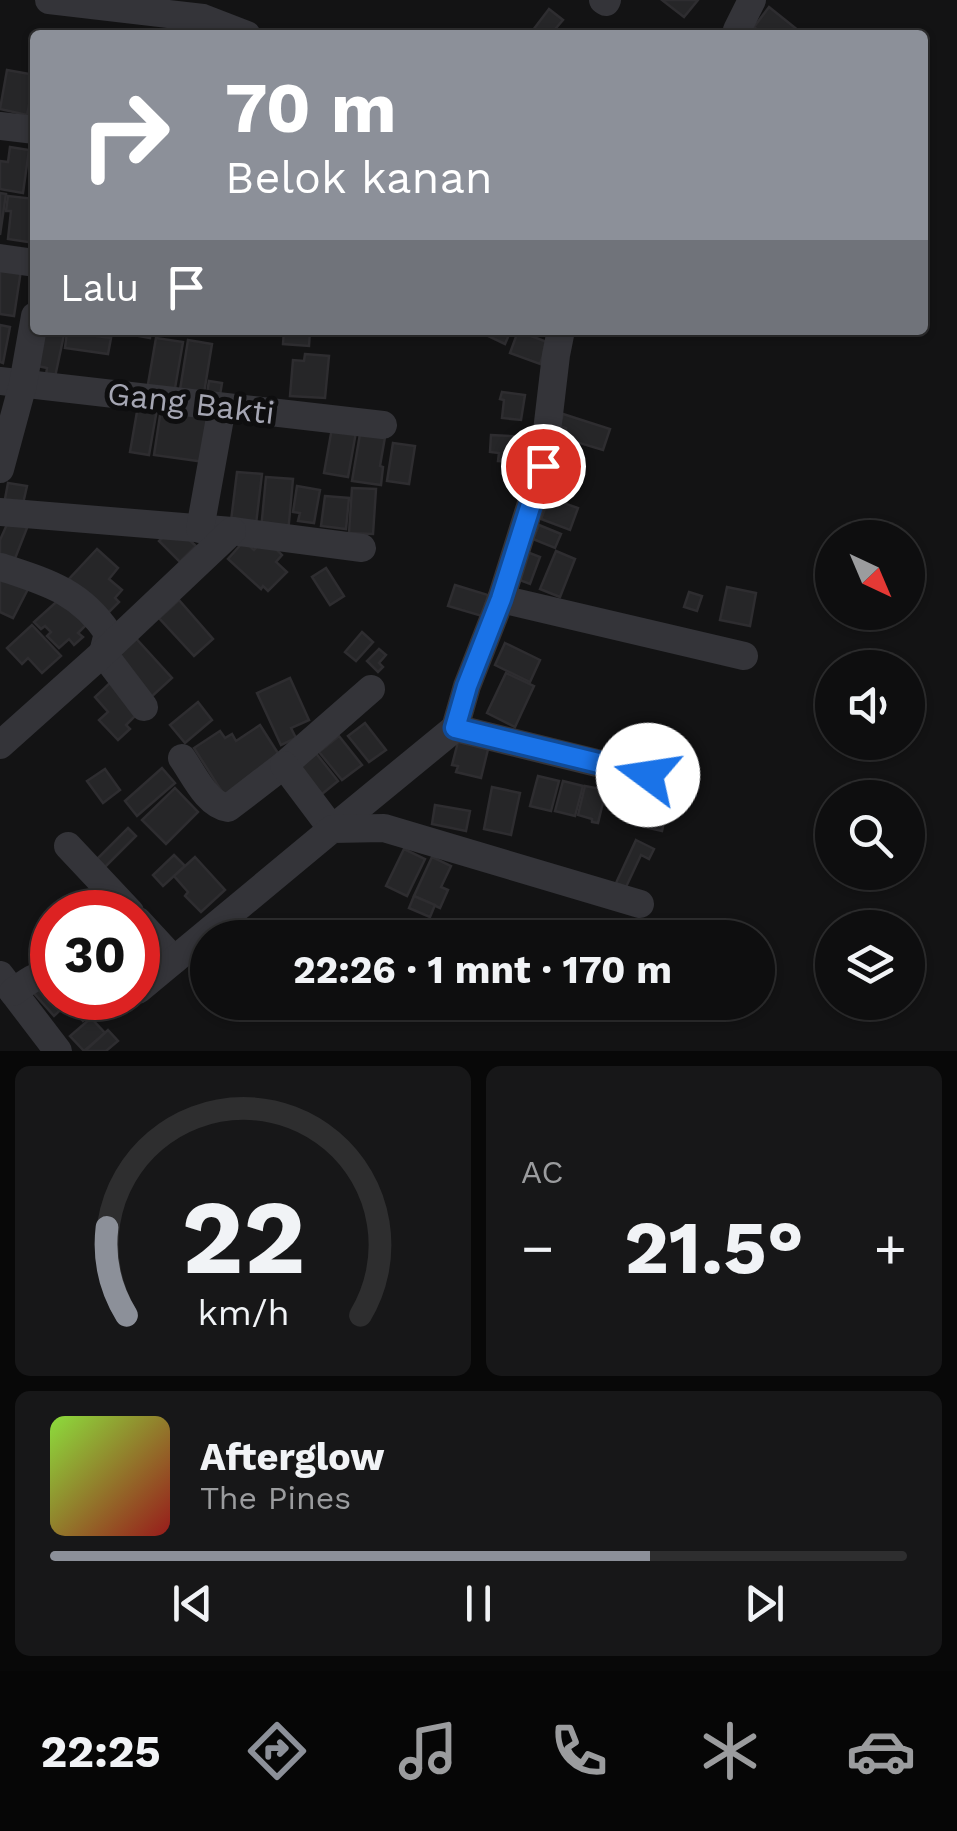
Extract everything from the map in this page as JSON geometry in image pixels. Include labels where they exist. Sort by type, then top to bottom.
[{"type":"street","points":[[49,0],[203,18],[234,30]]},
{"type":"street","points":[[737,30],[752,0]]},
{"type":"street","points":[[0,126],[30,129]]},
{"type":"street","points":[[0,258],[30,262]]},
{"type":"street","points":[[0,469],[11,382],[30,330]]},
{"type":"street","points":[[160,972],[455,728],[543,466],[560,335]]},
{"type":"street","name":"Gang Bakti","points":[[11,382],[383,425]]},
{"type":"street","points":[[200,529],[222,406]]},
{"type":"street","points":[[0,512],[232,531],[362,548]]},
{"type":"street","points":[[0,744],[232,531]]},
{"type":"street","points":[[1,566],[52,584],[95,614],[108,633],[103,653]]},
{"type":"street","points":[[501,599],[744,656]]},
{"type":"street","points":[[103,653],[144,707]]},
{"type":"street","points":[[182,758],[213,803],[228,808],[371,689]]},
{"type":"street","points":[[455,728],[686,785]]},
{"type":"street","points":[[284,765],[332,829]]},
{"type":"street","points":[[332,829],[384,828],[640,904]]},
{"type":"street","points":[[68,846],[109,890]]},
{"type":"street","points":[[160,945],[174,960]]},
{"type":"street","points":[[6,983],[58,1051]]},
{"type":"building","points":[[662,0],[698,0],[684,17]]},
{"type":"building","points":[[769,7],[798,30],[758,30],[754,27]]},
{"type":"building","points":[[549,9],[563,20],[554,30],[533,30]]},
{"type":"building","points":[[7,70],[30,74],[27,115],[0,109]]},
{"type":"building","points":[[10,147],[29,150],[23,193],[0,189],[0,161],[8,162]]},
{"type":"building","points":[[0,193],[6,194],[0,235]]},
{"type":"building","points":[[8,196],[30,198],[30,242],[8,239],[11,211],[6,211]]},
{"type":"building","points":[[0,267],[21,270],[14,316],[0,314]]},
{"type":"building","points":[[0,325],[10,327],[3,363],[0,362]]},
{"type":"building","points":[[39,335],[64,335],[55,377],[46,375],[47,368],[33,365]]},
{"type":"building","points":[[67,335],[111,338],[108,354],[65,348]]},
{"type":"building","points":[[284,335],[310,335],[309,346],[283,344]]},
{"type":"building","points":[[488,335],[509,335],[505,344]]},
{"type":"building","points":[[517,335],[529,335],[555,345],[544,353],[540,364],[510,353]]},
{"type":"building","points":[[156,338],[183,342],[174,394],[147,390]]},
{"type":"building","points":[[188,340],[212,344],[204,393],[180,390]]},
{"type":"building","points":[[305,354],[329,356],[325,398],[290,396],[293,360],[304,361]]},
{"type":"building","points":[[209,381],[222,383],[219,401],[206,399]]},
{"type":"building","points":[[502,392],[525,395],[521,420],[502,418]]},
{"type":"building","points":[[138,406],[157,409],[149,455],[130,452]]},
{"type":"building","points":[[161,409],[211,416],[205,462],[154,455]]},
{"type":"building","points":[[563,414],[610,429],[603,450],[566,439],[566,428],[559,426]]},
{"type":"building","points":[[332,428],[356,432],[348,477],[324,473]]},
{"type":"building","points":[[360,434],[385,437],[381,485],[352,481]]},
{"type":"building","points":[[491,435],[528,437],[526,463],[498,461],[499,453],[490,452]]},
{"type":"building","points":[[393,443],[415,446],[409,484],[387,481]]},
{"type":"building","points":[[237,472],[262,474],[256,524],[231,521]]},
{"type":"building","points":[[266,477],[293,479],[288,533],[261,530]]},
{"type":"building","points":[[8,483],[27,486],[22,508],[4,504]]},
{"type":"building","points":[[297,486],[320,490],[314,523],[298,521],[300,513],[293,512]]},
{"type":"building","points":[[352,488],[376,489],[373,534],[349,533]]},
{"type":"building","points":[[325,496],[349,498],[346,529],[321,526]]},
{"type":"building","points":[[549,498],[578,508],[570,530],[541,519]]},
{"type":"building","points":[[9,520],[27,528],[14,561],[0,555],[0,540]]},
{"type":"building","points":[[539,525],[561,534],[555,548],[533,539]]},
{"type":"building","points":[[170,530],[182,533],[196,546],[180,562],[159,541]]},
{"type":"building","points":[[265,538],[282,555],[276,562],[287,572],[268,591],[228,559],[244,541],[254,550]]},
{"type":"building","points":[[97,549],[118,568],[109,579],[122,590],[115,598],[119,602],[107,614],[69,579]]},
{"type":"building","points":[[556,551],[575,559],[560,597],[540,589]]},
{"type":"building","points":[[527,552],[540,557],[530,584],[517,579]]},
{"type":"building","points":[[326,568],[344,596],[330,605],[312,577]]},
{"type":"building","points":[[4,573],[30,585],[13,618],[0,612],[0,582]]},
{"type":"building","points":[[455,585],[488,595],[482,616],[448,606]]},
{"type":"building","points":[[727,587],[756,593],[750,626],[720,620]]},
{"type":"building","points":[[689,592],[702,596],[697,611],[684,607]]},
{"type":"building","points":[[64,595],[89,622],[78,633],[83,637],[74,645],[69,639],[59,648],[47,636],[51,632],[34,622]]},
{"type":"building","points":[[179,600],[213,639],[194,656],[159,618]]},
{"type":"building","points":[[32,625],[61,656],[42,673],[28,658],[22,664],[7,648]]},
{"type":"building","points":[[362,632],[373,642],[356,661],[345,652]]},
{"type":"building","points":[[132,634],[172,678],[149,699],[109,655]]},
{"type":"building","points":[[505,643],[540,660],[530,682],[495,665]]},
{"type":"building","points":[[379,649],[386,655],[378,672],[367,661]]},
{"type":"building","points":[[506,673],[534,686],[515,727],[487,713]]},
{"type":"building","points":[[290,678],[309,720],[291,728],[296,738],[281,745],[257,693]]},
{"type":"building","points":[[113,680],[141,710],[118,740],[99,720],[108,712],[95,697]]},
{"type":"building","points":[[198,702],[212,720],[185,743],[170,725]]},
{"type":"building","points":[[365,723],[386,750],[369,762],[348,736]]},
{"type":"building","points":[[260,725],[281,758],[224,795],[194,748],[220,731],[225,738],[232,734],[236,741]]},
{"type":"building","points":[[339,736],[362,765],[342,780],[319,752]]},
{"type":"building","points":[[459,738],[490,741],[481,778],[456,772],[458,766],[452,765]]},
{"type":"building","points":[[315,752],[338,781],[322,794],[298,766]]},
{"type":"building","points":[[162,768],[175,783],[137,816],[125,801]]},
{"type":"building","points":[[105,769],[120,790],[103,803],[87,781]]},
{"type":"building","points":[[538,776],[559,781],[551,811],[530,806]]},
{"type":"building","points":[[563,781],[583,786],[575,816],[555,811]]},
{"type":"building","points":[[614,782],[637,787],[632,812],[609,808]]},
{"type":"building","points":[[585,786],[606,790],[598,823],[578,815]]},
{"type":"building","points":[[492,787],[520,793],[511,835],[484,829]]},
{"type":"building","points":[[175,788],[198,812],[166,844],[142,820]]},
{"type":"building","points":[[641,803],[666,812],[662,831],[636,825]]},
{"type":"building","points":[[435,805],[470,811],[466,831],[432,824]]},
{"type":"building","points":[[128,828],[136,836],[105,867],[97,859]]},
{"type":"building","points":[[636,840],[654,849],[649,859],[641,855],[626,887],[616,883]]},
{"type":"building","points":[[404,849],[425,859],[407,896],[386,886]]},
{"type":"building","points":[[174,855],[185,866],[163,886],[153,875]]},
{"type":"building","points":[[195,857],[225,890],[201,912],[185,896],[188,892],[174,876]]},
{"type":"building","points":[[432,857],[451,866],[441,887],[448,890],[440,908],[414,896]]},
{"type":"building","points":[[414,896],[435,905],[430,917],[409,908]]},
{"type":"building","points":[[89,1020],[105,1033],[84,1051],[70,1036]]},
{"type":"building","points":[[108,1030],[118,1041],[106,1051],[85,1051]]},
{"type":"route","points":[[543,466],[455,728],[648,775]]}]
